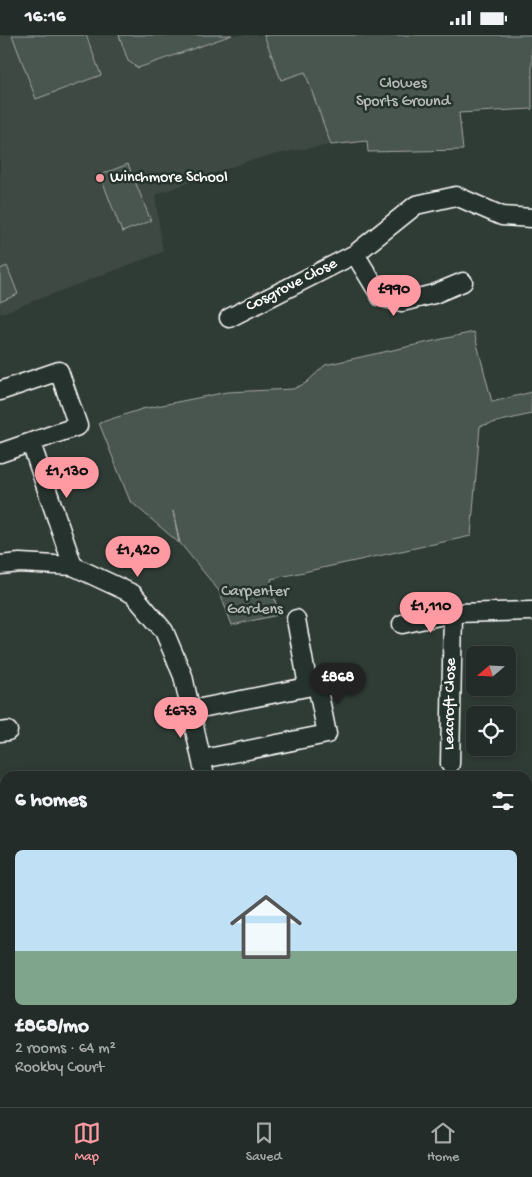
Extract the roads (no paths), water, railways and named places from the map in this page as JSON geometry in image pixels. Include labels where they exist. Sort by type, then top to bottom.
[{"type":"street","name":"Cosgrove Close","points":[[229,317],[355,254],[416,205],[456,196],[502,216],[532,218]]},
{"type":"street","name":"Cosgrove Close","points":[[355,254],[381,297],[402,302],[434,294],[463,282]]},
{"type":"street","points":[[0,391],[59,371],[78,426],[0,453]]},
{"type":"street","points":[[31,443],[73,566]]},
{"type":"street","points":[[0,565],[20,563],[73,566],[133,594],[164,631],[183,675],[190,710],[204,768],[327,735],[317,685],[190,710]]},
{"type":"street","points":[[402,624],[453,613],[532,611]]},
{"type":"street","name":"Leacroft Close","points":[[450,765],[453,613]]},
{"type":"street","points":[[296,619],[308,686]]},
{"type":"place","name":"Winchmore School","points":[[100,178]]},
{"type":"park label","name":"Clowes Sports Ground","points":[[403,93]]},
{"type":"park label","name":"Carpenter Gardens","points":[[255,601]]}]
